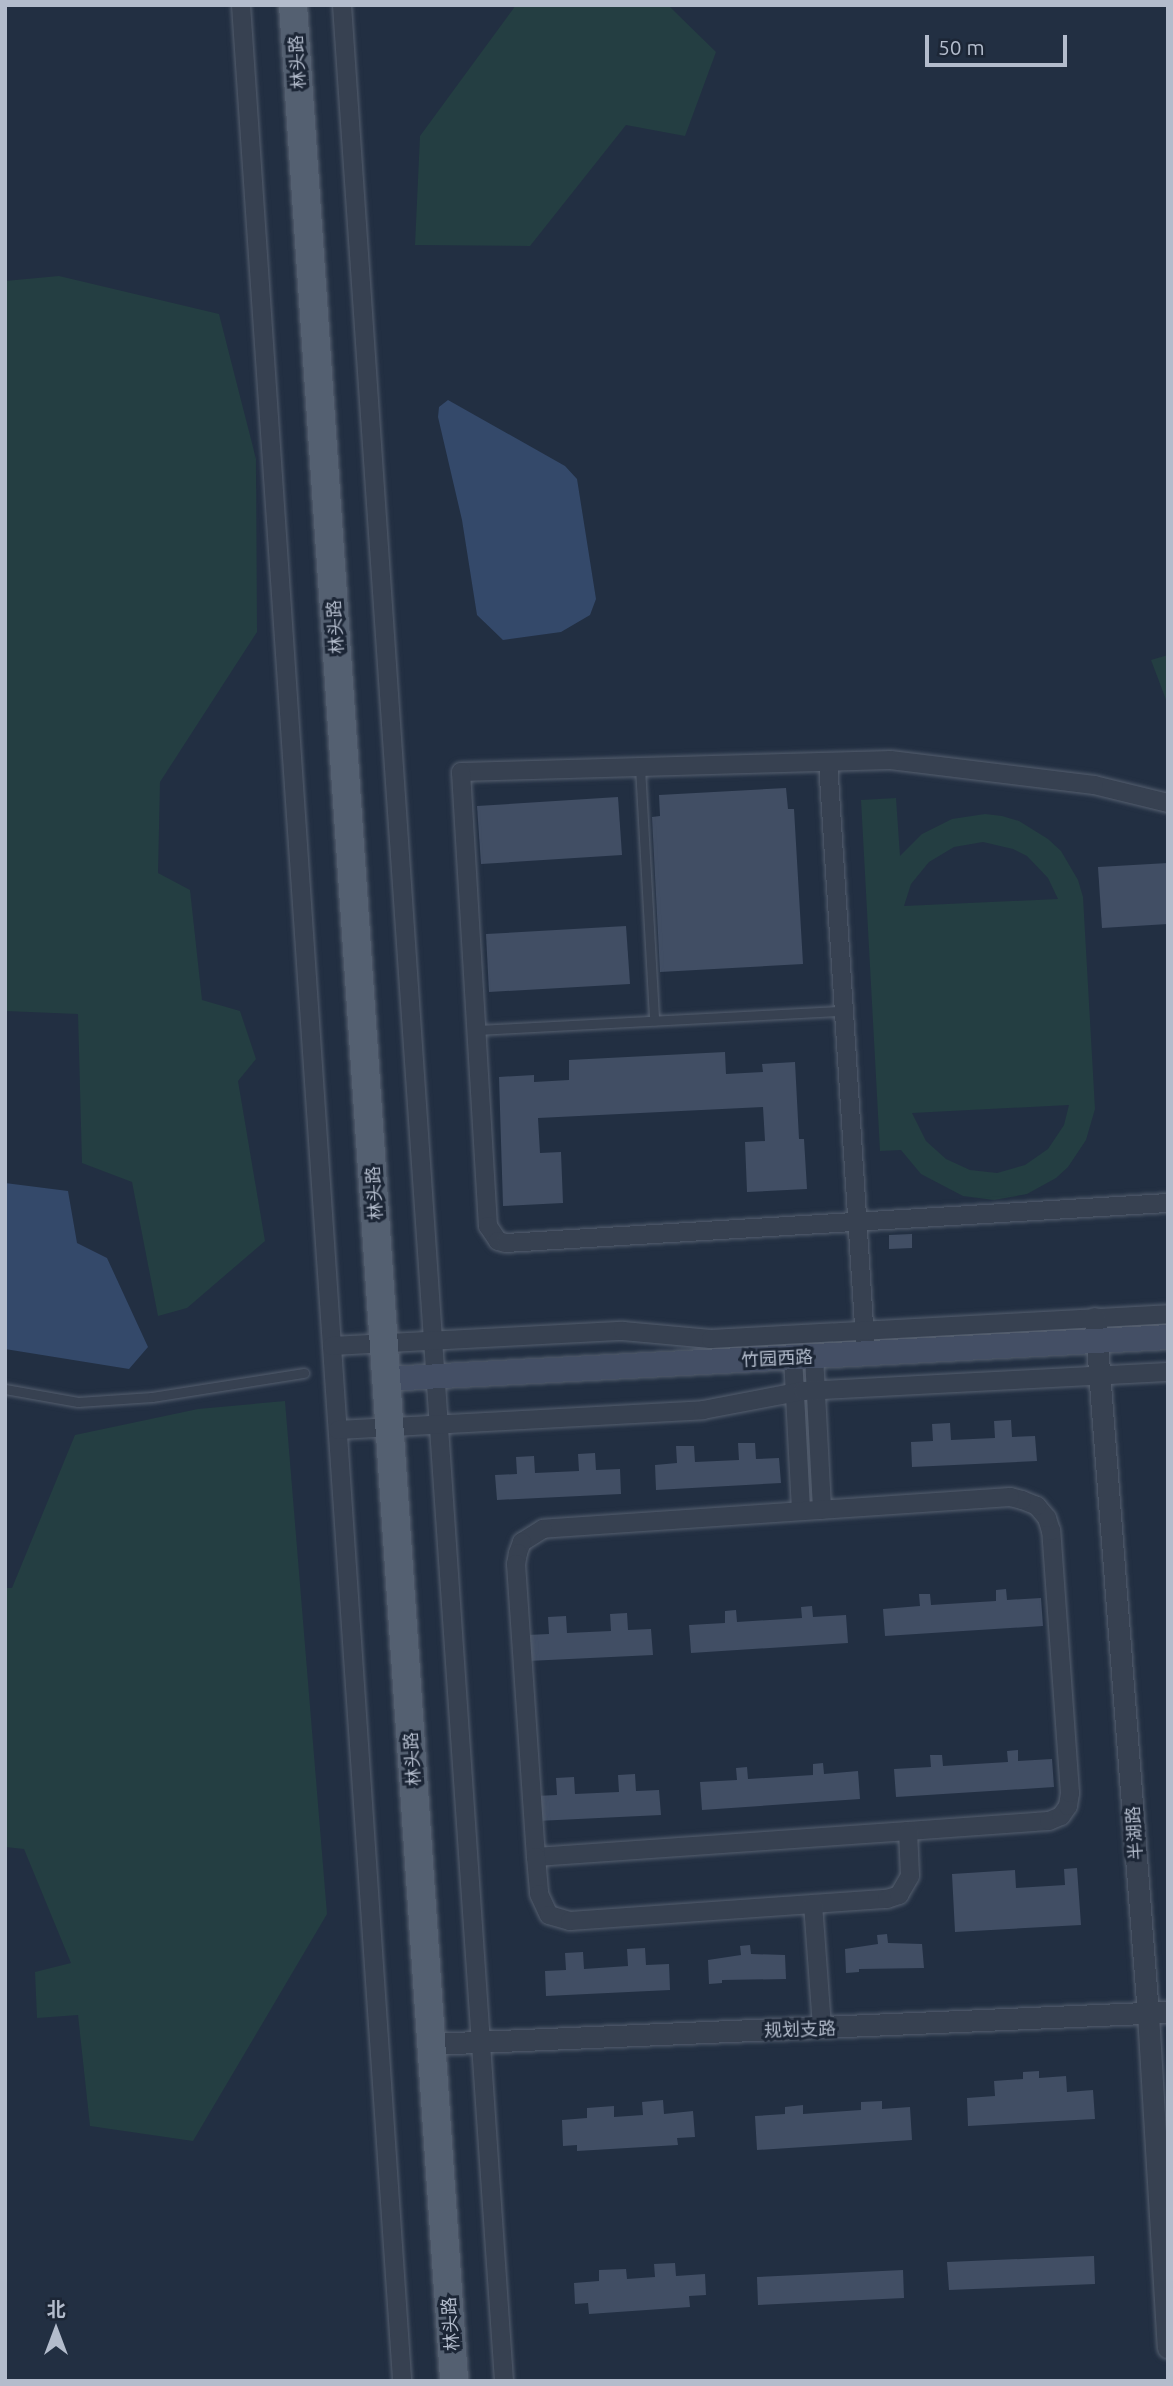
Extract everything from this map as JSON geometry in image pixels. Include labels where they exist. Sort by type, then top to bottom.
[{"type":"main road","name":"林头路","points":[[293,5],[454,2381]]},
{"type":"main road","name":"竹园西路","points":[[386,1379],[866,1353],[1095,1330],[1168,1337]]},
{"type":"street","points":[[241,5],[402,2381]]},
{"type":"street","points":[[342,5],[504,2381]]},
{"type":"street","points":[[1168,803],[1094,785],[891,760],[461,772],[488,1226],[498,1241],[506,1243],[1168,1203]]},
{"type":"street","points":[[828,762],[866,1353]]},
{"type":"street","points":[[332,1346],[623,1331],[711,1339],[1095,1330],[1168,1314]]},
{"type":"street","name":"半湖路","points":[[1095,1330],[1158,2013],[1168,2347]]},
{"type":"street","points":[[804,1357],[816,1391],[822,1510]]},
{"type":"street","points":[[801,1511],[795,1393],[804,1357]]},
{"type":"street","points":[[338,1430],[703,1410],[816,1391],[1168,1372]]},
{"type":"street","points":[[536,1857],[1049,1821],[1061,1815],[1068,1806],[1070,1794],[1051,1531],[1047,1518],[1037,1506],[1010,1497],[543,1529],[522,1542],[516,1564],[536,1857],[542,1906],[549,1915],[559,1920],[887,1899],[898,1895],[910,1877],[908,1831]]},
{"type":"street","points":[[813,1904],[822,2028]]},
{"type":"street","name":"规划支路","points":[[431,2044],[1158,2013]]},
{"type":"lane","points":[[640,767],[654,1021]]},
{"type":"lane","points":[[477,1030],[844,1011]]},
{"type":"lane","points":[[5,1388],[78,1402],[152,1397],[304,1373]]},
{"type":"green space","points":[[516,5],[668,5],[716,52],[685,136],[626,125],[530,246],[415,245],[420,136]]},
{"type":"green space","points":[[59,276],[219,314],[256,459],[257,632],[160,782],[158,873],[190,890],[202,1000],[240,1011],[256,1059],[238,1081],[265,1241],[187,1308],[158,1316],[132,1182],[82,1163],[78,1014],[5,1011],[5,281]]},
{"type":"green space","points":[[1168,655],[1168,705],[1151,660]]},
{"type":"green space","points":[[896,798],[900,856],[922,834],[952,819],[985,814],[1002,816],[1019,821],[1048,839],[1061,851],[1078,880],[1083,897],[1095,1109],[1086,1140],[1068,1167],[1056,1178],[1027,1194],[994,1200],[963,1196],[921,1174],[901,1150],[880,1151],[861,800]],"holes":[[[983,842],[1013,849],[1027,856],[1048,878],[1058,899],[904,906],[911,884],[929,862],[954,847]],[[1069,1105],[1064,1125],[1048,1149],[1025,1165],[997,1173],[970,1170],[946,1159],[926,1141],[912,1113]]]},
{"type":"green space","points":[[285,1401],[327,1914],[193,2141],[90,2126],[78,2015],[37,2018],[35,1972],[71,1963],[24,1849],[5,1847],[5,1588],[12,1588],[75,1435],[198,1409]]},
{"type":"water","points":[[448,400],[565,466],[577,479],[596,599],[590,615],[561,632],[503,640],[477,615],[462,520],[438,417],[439,407]]},
{"type":"water","points":[[5,1183],[68,1191],[77,1243],[107,1258],[148,1347],[129,1369],[5,1349]]},
{"type":"building","points":[[786,788],[788,809],[794,809],[803,964],[660,972],[652,817],[660,816],[659,795]]},
{"type":"building","points":[[618,797],[622,855],[481,864],[477,806]]},
{"type":"building","points":[[1168,863],[1168,924],[1102,928],[1098,867]]},
{"type":"building","points":[[626,926],[630,984],[489,992],[486,934]]},
{"type":"building","points":[[725,1052],[726,1074],[763,1072],[762,1064],[795,1062],[799,1139],[804,1139],[807,1189],[747,1192],[745,1142],[765,1141],[763,1107],[538,1118],[540,1153],[561,1152],[563,1203],[503,1206],[499,1077],[534,1075],[534,1082],[569,1080],[569,1060]]},
{"type":"building","points":[[912,1234],[912,1248],[889,1249],[889,1235]]},
{"type":"building","points":[[1011,1420],[1012,1437],[1035,1436],[1037,1461],[912,1467],[911,1442],[933,1441],[932,1424],[950,1423],[951,1440],[995,1438],[994,1421]]},
{"type":"building","points":[[738,1443],[755,1443],[756,1459],[779,1458],[781,1483],[656,1490],[655,1465],[677,1463],[676,1446],[694,1446],[695,1462],[739,1460]]},
{"type":"building","points":[[595,1453],[596,1470],[620,1469],[621,1494],[497,1500],[495,1475],[517,1474],[516,1457],[534,1456],[535,1473],[579,1471],[578,1454]]},
{"type":"building","points":[[1006,1589],[1007,1600],[1041,1598],[1043,1626],[885,1636],[883,1609],[920,1606],[919,1594],[930,1594],[931,1605],[996,1601],[996,1590]]},
{"type":"building","points":[[812,1606],[813,1617],[846,1615],[848,1643],[691,1653],[689,1625],[725,1623],[725,1611],[736,1610],[737,1622],[802,1618],[801,1607]]},
{"type":"building","points":[[627,1613],[628,1630],[651,1629],[653,1655],[528,1661],[527,1635],[549,1634],[548,1617],[566,1616],[567,1633],[611,1631],[610,1614]]},
{"type":"building","points":[[1018,1750],[1018,1761],[1052,1759],[1054,1787],[896,1797],[894,1769],[931,1767],[930,1755],[942,1755],[943,1766],[1008,1762],[1007,1751]]},
{"type":"building","points":[[823,1763],[824,1774],[858,1771],[860,1799],[702,1810],[700,1782],[737,1780],[736,1768],[747,1767],[748,1779],[813,1775],[813,1764]]},
{"type":"building","points":[[635,1774],[636,1791],[659,1790],[661,1815],[537,1821],[535,1796],[557,1795],[556,1778],[574,1777],[575,1794],[619,1792],[618,1775]]},
{"type":"building","points":[[1077,1868],[1081,1925],[955,1932],[952,1874],[1015,1870],[1016,1888],[1065,1885],[1064,1869]]},
{"type":"building","points":[[887,1934],[888,1943],[922,1944],[924,1968],[859,1969],[859,1972],[846,1973],[845,1949],[878,1944],[877,1935]]},
{"type":"building","points":[[750,1945],[751,1954],[785,1955],[786,1979],[722,1980],[722,1983],[709,1984],[708,1960],[741,1955],[740,1946]]},
{"type":"building","points":[[645,1948],[646,1965],[669,1964],[670,1990],[546,1996],[545,1971],[566,1970],[565,1953],[583,1952],[584,1969],[628,1966],[627,1949]]},
{"type":"building","points":[[1039,2071],[1039,2078],[1066,2076],[1067,2092],[1093,2090],[1095,2119],[968,2126],[967,2098],[995,2096],[994,2081],[1023,2079],[1023,2072]]},
{"type":"building","points":[[663,2100],[664,2114],[693,2111],[695,2137],[677,2138],[678,2145],[577,2151],[577,2145],[563,2146],[562,2120],[587,2118],[587,2108],[614,2106],[614,2117],[643,2115],[642,2102]]},
{"type":"building","points":[[882,2101],[882,2109],[910,2107],[912,2140],[757,2150],[755,2116],[785,2114],[785,2107],[803,2105],[803,2114],[861,2110],[861,2102]]},
{"type":"building","points":[[1094,2256],[1095,2284],[949,2290],[947,2262]]},
{"type":"building","points":[[675,2263],[676,2276],[705,2274],[706,2295],[689,2296],[690,2307],[589,2314],[588,2303],[575,2304],[574,2283],[599,2281],[599,2270],[626,2269],[627,2279],[655,2277],[654,2264]]},
{"type":"building","points":[[903,2270],[904,2298],[758,2305],[757,2277]]}]
